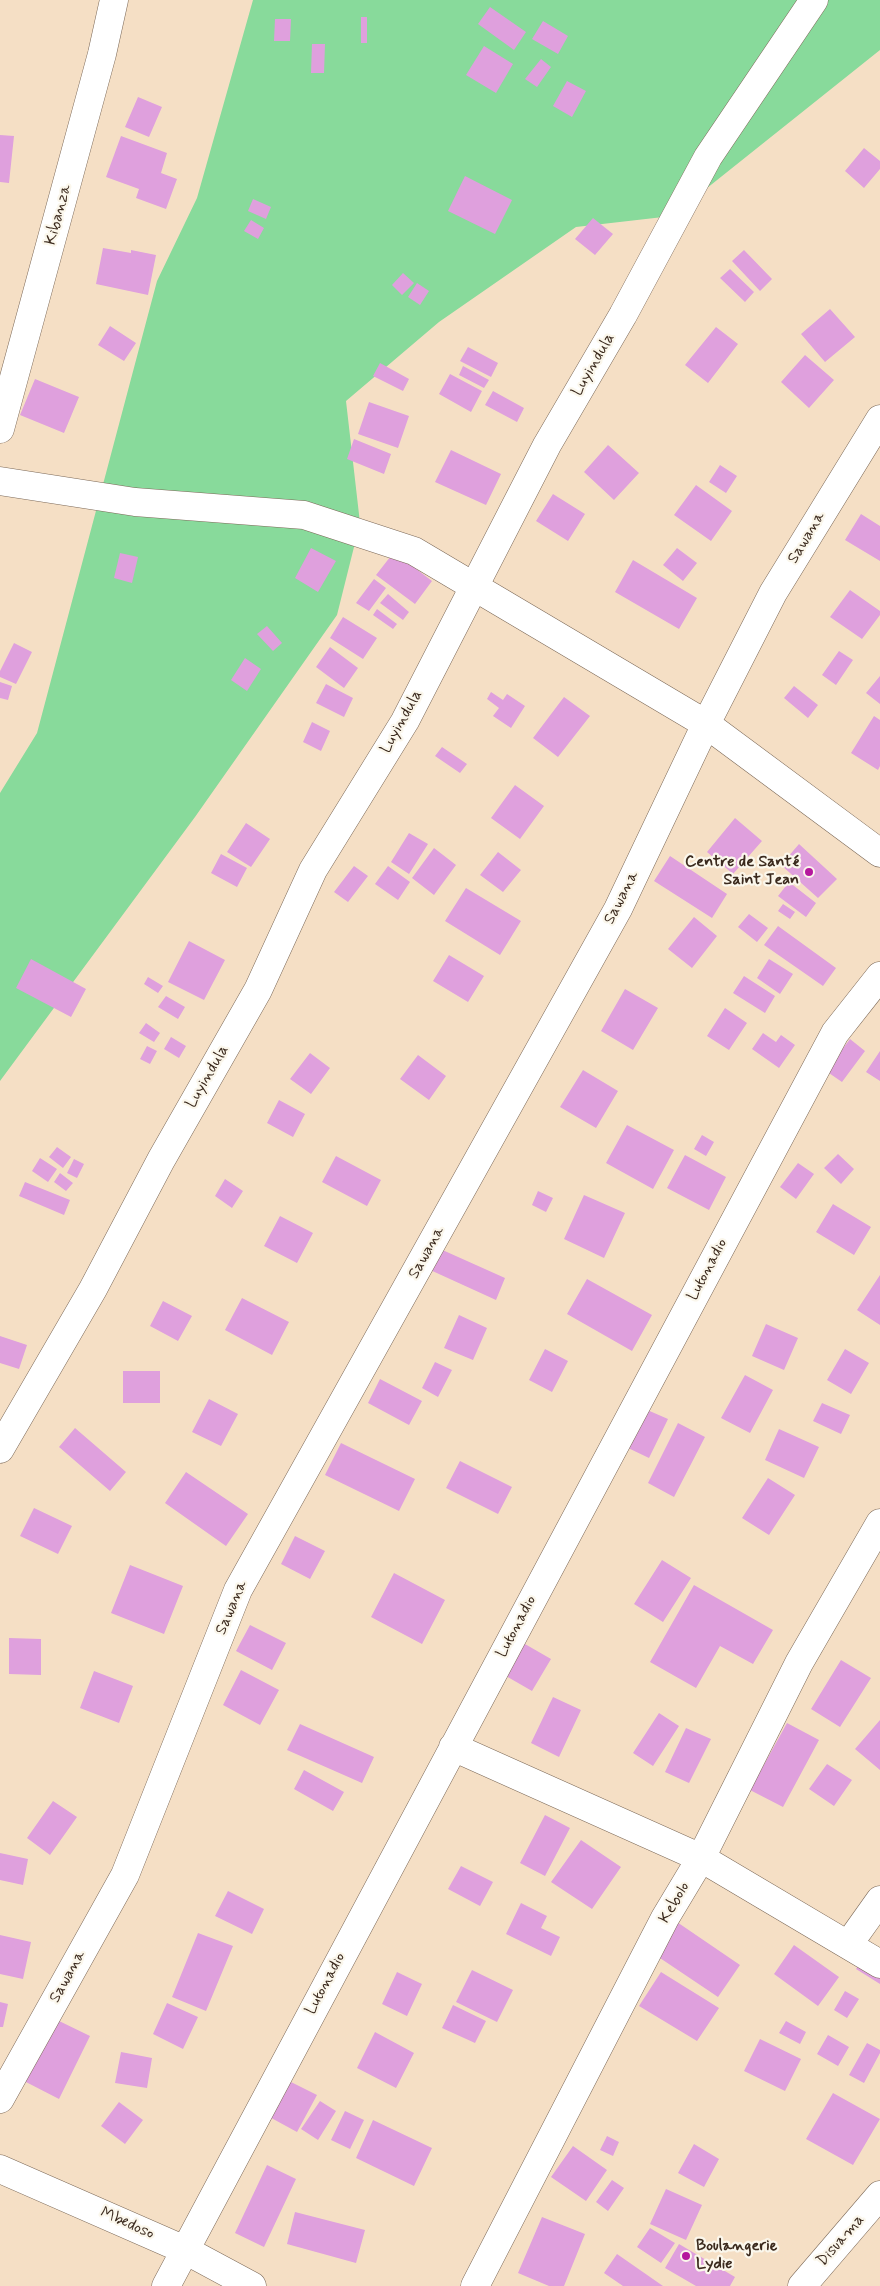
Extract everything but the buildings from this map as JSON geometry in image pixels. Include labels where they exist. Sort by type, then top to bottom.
[{"type":"street","name":"Kibanza","points":[[0,429],[102,54],[114,0]]},
{"type":"street","name":"Luyindula","points":[[0,1449],[93,1289],[161,1160],[258,990],[314,870],[405,721],[473,586],[547,446],[623,315],[708,157],[814,0]]},
{"type":"street","name":"Sawana","points":[[0,2099],[125,1875],[238,1590],[618,909],[706,724],[773,593],[880,419]]},
{"type":"street","points":[[0,481],[135,502],[304,515],[414,551],[706,724],[880,853]]},
{"type":"street","name":"Lutonadio","points":[[166,2286],[836,1033],[880,976]]},
{"type":"street","name":"Kebolo","points":[[475,2286],[665,1918],[701,1858],[799,1663],[880,1523]]},
{"type":"street","points":[[453,1747],[701,1858],[880,1964]]},
{"type":"street","points":[[848,1945],[880,1900]]},
{"type":"street","name":"Mbedoso","points":[[0,2169],[185,2250],[252,2286]]},
{"type":"street","name":"Disuama","points":[[802,2286],[880,2195]]},
{"type":"green space","points":[[253,0],[880,0],[880,50],[672,216],[576,227],[439,322],[346,401],[360,523],[337,615],[195,817],[0,1081],[0,793],[37,733],[157,281],[197,198]]},
{"type":"place","name":"Centre de Santé Saint Jean","points":[[809,872]]},
{"type":"place","name":"Boulangerie Lydie","points":[[686,2256]]}]
